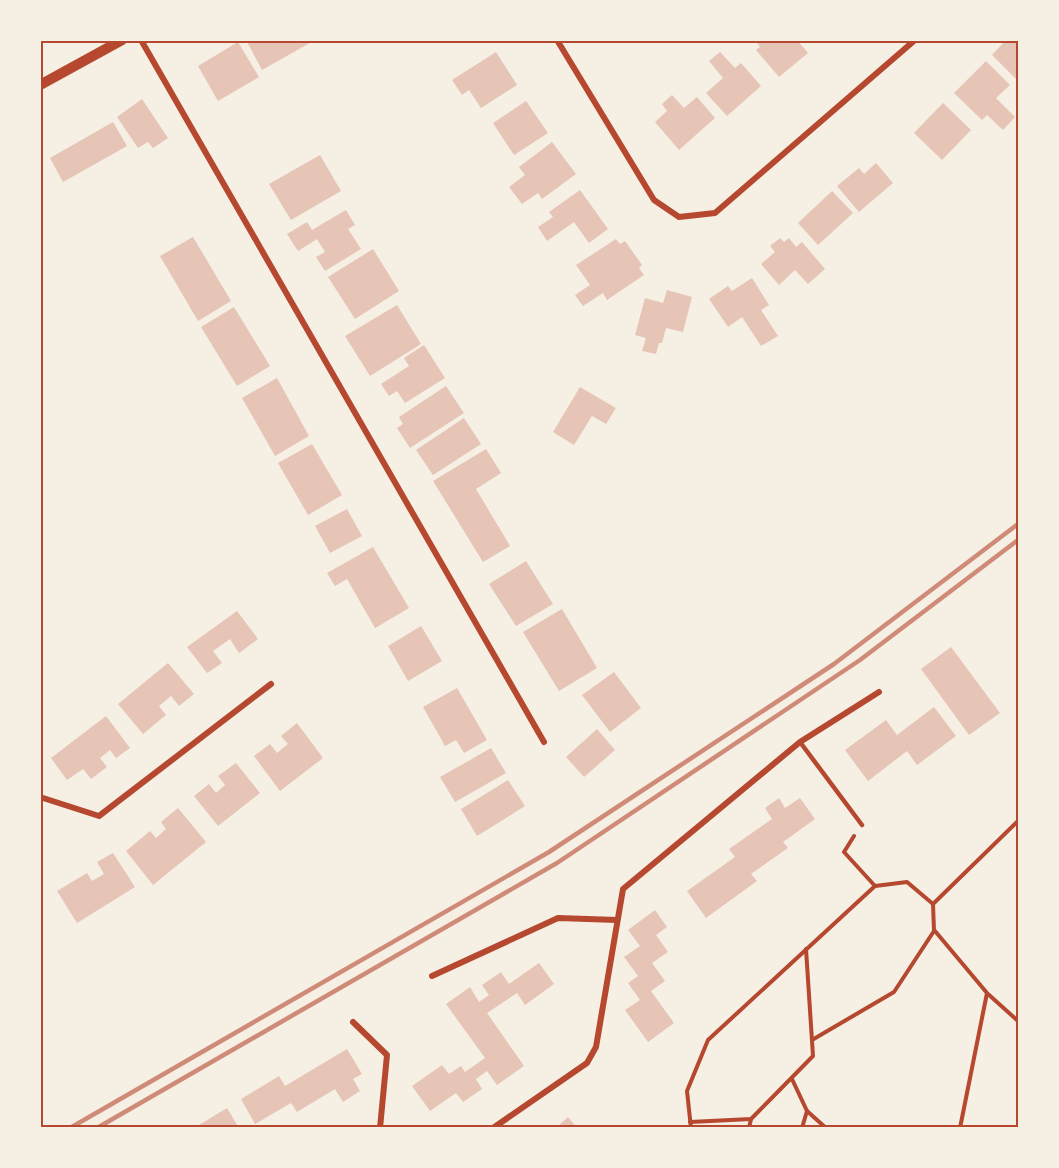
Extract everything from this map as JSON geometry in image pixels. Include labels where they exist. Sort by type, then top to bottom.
[{"type":"street","points":[[40,85],[123,40]]},
{"type":"street","points":[[141,40],[544,742]]},
{"type":"street","points":[[557,40],[654,200],[680,217],[715,213],[915,40]]},
{"type":"street","points":[[40,797],[99,816],[271,684]]},
{"type":"street","points":[[493,1128],[587,1064],[592,1055],[596,1047],[623,889],[800,742],[879,692]]},
{"type":"street","points":[[432,976],[558,918],[617,920]]},
{"type":"street","points":[[353,1022],[387,1055],[380,1128]]},
{"type":"lane","points":[[800,742],[862,825]]},
{"type":"path","points":[[933,904],[1018,821]]},
{"type":"path","points":[[844,852],[874,886]]},
{"type":"path","points":[[751,1119],[691,1125],[687,1091],[708,1040],[874,886],[907,882],[933,904],[934,931],[894,992],[813,1040]]},
{"type":"path","points":[[934,931],[987,993],[1018,1021]]},
{"type":"path","points":[[749,1128],[751,1119],[813,1056],[806,950]]},
{"type":"path","points":[[960,1128],[987,993]]},
{"type":"path","points":[[791,1078],[807,1112],[826,1128]]},
{"type":"path","points":[[802,1128],[807,1112]]},
{"type":"building","points":[[246,40],[315,40],[262,70]]},
{"type":"building","points":[[755,40],[797,40],[808,53],[779,77],[756,50],[760,47]]},
{"type":"building","points":[[1006,40],[1013,43],[1018,40],[1018,81],[992,55]]},
{"type":"building","points":[[238,42],[259,77],[218,101],[198,66]]},
{"type":"building","points":[[496,52],[517,85],[481,108],[469,90],[462,95],[452,80]]},
{"type":"building","points":[[720,52],[735,68],[741,63],[761,86],[727,116],[706,93],[723,78],[709,61]]},
{"type":"building","points":[[986,61],[1010,85],[996,98],[1015,117],[1003,130],[987,115],[982,120],[954,93]]},
{"type":"building","points":[[672,95],[684,108],[697,97],[715,118],[679,150],[655,122],[667,111],[662,104]]},
{"type":"building","points":[[142,99],[168,138],[153,148],[148,142],[138,148],[117,117]]},
{"type":"building","points":[[526,101],[548,133],[514,155],[493,123]]},
{"type":"building","points":[[943,103],[971,130],[942,160],[914,133]]},
{"type":"building","points":[[113,122],[127,146],[63,182],[50,158]]},
{"type":"building","points":[[552,142],[576,174],[542,199],[538,193],[522,204],[509,187],[525,175],[519,167]]},
{"type":"building","points":[[320,155],[341,191],[291,220],[269,184]]},
{"type":"building","points":[[876,163],[893,183],[859,212],[837,186],[859,168],[864,174]]},
{"type":"building","points":[[580,190],[608,229],[589,243],[574,222],[547,241],[538,227],[553,217],[549,212]]},
{"type":"building","points":[[832,191],[853,213],[818,245],[798,223]]},
{"type":"building","points":[[346,210],[355,225],[348,229],[361,249],[325,271],[316,257],[325,252],[317,239],[298,251],[287,234],[307,222],[312,230]]},
{"type":"building","points":[[193,237],[231,301],[198,321],[160,256]]},
{"type":"building","points":[[780,238],[784,242],[789,238],[796,247],[802,242],[825,269],[808,284],[795,270],[779,285],[761,264],[775,252],[770,246]]},
{"type":"building","points":[[616,239],[620,244],[625,241],[642,265],[639,268],[644,275],[607,300],[603,293],[583,306],[575,295],[590,285],[576,265]]},
{"type":"building","points":[[373,249],[399,291],[355,319],[328,277]]},
{"type":"building","points":[[752,278],[769,305],[761,310],[778,336],[761,346],[742,317],[728,327],[709,299],[728,286],[732,291]]},
{"type":"building","points":[[667,290],[692,297],[683,332],[666,328],[656,354],[642,351],[646,338],[635,335],[645,298],[663,303]]},
{"type":"building","points":[[397,305],[421,344],[370,376],[345,336]]},
{"type":"building","points":[[234,307],[270,366],[237,386],[201,327]]},
{"type":"building","points":[[424,345],[445,378],[405,403],[397,391],[389,396],[381,384],[409,366],[404,358]]},
{"type":"building","points":[[277,378],[309,436],[275,456],[242,398]]},
{"type":"building","points":[[446,386],[464,413],[410,448],[397,428],[403,424],[399,417]]},
{"type":"building","points":[[580,387],[616,408],[606,424],[592,416],[574,445],[553,432]]},
{"type":"building","points":[[464,418],[481,444],[433,475],[416,450]]},
{"type":"building","points":[[312,444],[342,495],[308,515],[278,463]]},
{"type":"building","points":[[486,449],[501,473],[476,489],[510,546],[483,562],[433,481]]},
{"type":"building","points":[[347,509],[362,536],[330,553],[315,526]]},
{"type":"building","points":[[373,547],[409,608],[375,628],[347,579],[335,586],[327,573]]},
{"type":"building","points":[[526,561],[553,604],[516,626],[489,584]]},
{"type":"building","points":[[562,609],[597,668],[559,691],[523,632]]},
{"type":"building","points":[[237,611],[258,639],[239,653],[230,639],[213,651],[222,663],[207,673],[187,647]]},
{"type":"building","points":[[421,626],[442,661],[408,681],[388,646]]},
{"type":"building","points":[[951,647],[1000,713],[969,735],[921,669]]},
{"type":"building","points":[[168,663],[194,694],[179,706],[171,696],[159,706],[166,715],[143,734],[118,704]]},
{"type":"building","points":[[614,672],[641,708],[610,732],[582,695]]},
{"type":"building","points":[[457,688],[487,740],[464,753],[456,740],[445,746],[423,707]]},
{"type":"building","points":[[934,707],[956,736],[917,765],[907,751],[868,781],[845,750],[886,720],[897,735]]},
{"type":"building","points":[[106,716],[130,748],[116,758],[110,750],[100,758],[107,767],[91,779],[83,769],[67,780],[51,758]]},
{"type":"building","points":[[297,723],[323,758],[280,791],[254,756],[270,744],[277,753],[288,744],[281,736]]},
{"type":"building","points":[[597,729],[615,750],[584,777],[566,757]]},
{"type":"building","points":[[491,748],[506,773],[455,802],[440,777]]},
{"type":"building","points":[[236,763],[260,793],[218,826],[194,796],[209,784],[216,793],[225,785],[218,776]]},
{"type":"building","points":[[508,780],[525,806],[477,836],[461,809]]},
{"type":"building","points":[[779,798],[785,808],[800,798],[815,819],[783,842],[788,848],[751,874],[757,881],[706,918],[687,891],[735,857],[729,849],[772,819],[765,808]]},
{"type":"building","points":[[178,808],[206,842],[153,885],[126,851],[150,831],[156,838],[166,829],[161,822]]},
{"type":"building","points":[[113,853],[135,887],[77,923],[57,891],[87,873],[92,881],[104,874],[97,862]]},
{"type":"building","points":[[655,910],[667,927],[656,935],[668,952],[652,963],[665,981],[651,991],[674,1023],[648,1042],[625,1010],[640,1000],[628,983],[638,976],[624,957],[640,946],[628,930]]},
{"type":"building","points":[[539,963],[554,984],[525,1005],[517,993],[487,1013],[524,1066],[497,1085],[487,1071],[476,1079],[482,1089],[463,1102],[456,1093],[430,1111],[412,1086],[442,1065],[449,1074],[461,1066],[465,1072],[485,1058],[446,1004],[470,987],[479,1002],[489,995],[482,985],[501,972],[509,984]]},
{"type":"building","points":[[347,1049],[362,1074],[353,1079],[360,1091],[343,1102],[335,1089],[297,1112],[291,1103],[255,1124],[241,1099],[279,1076],[285,1086]]},
{"type":"building","points":[[227,1108],[239,1128],[194,1128]]},
{"type":"building","points":[[568,1117],[577,1128],[556,1128]]},
{"type":"railway","points":[[70,1128],[549,852],[834,664],[1018,524]]},
{"type":"railway","points":[[97,1128],[557,863],[860,660],[1018,540]]}]
